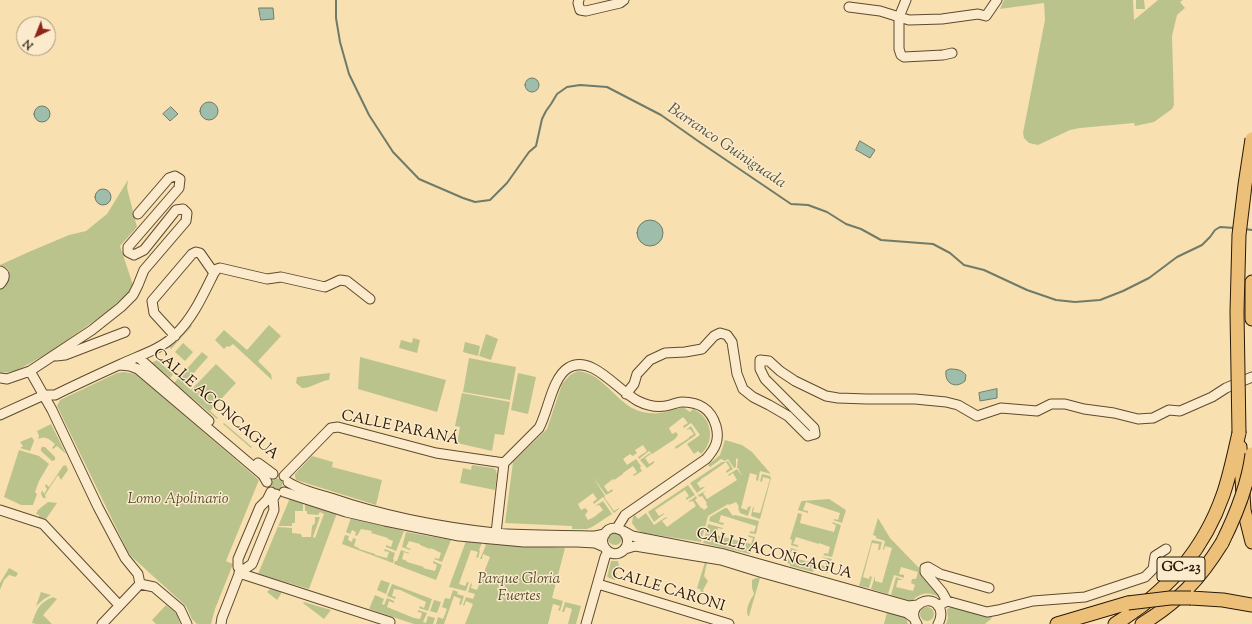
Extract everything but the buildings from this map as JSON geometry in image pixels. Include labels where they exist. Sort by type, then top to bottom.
[{"type":"highway","points":[[1252,139],[1239,235],[1237,312],[1239,433],[1244,510],[1252,542]]},
{"type":"highway","points":[[1252,282],[1252,319]]},
{"type":"highway","name":"GC-23","points":[[1115,624],[1155,596],[1173,579],[1202,541],[1213,520],[1223,495],[1239,433]]},
{"type":"highway","name":"GC-23","points":[[1142,624],[1181,596],[1211,561],[1222,544],[1235,517],[1245,490],[1252,454]]},
{"type":"highway","points":[[1057,624],[1128,603],[1170,598],[1223,600],[1251,605]]},
{"type":"street","points":[[579,0],[578,3],[580,10],[586,11],[620,3],[624,0]]},
{"type":"street","points":[[906,0],[899,17],[899,49],[901,54],[904,57],[943,55],[952,52]]},
{"type":"street","points":[[849,7],[880,11],[909,20],[978,14],[986,16],[997,0]]},
{"type":"street","points":[[0,378],[7,379],[30,371],[92,330],[121,307],[133,295],[144,270],[186,221],[187,213],[183,209],[176,210],[144,250],[134,255],[128,252],[128,247],[179,188],[180,179],[175,176],[169,178],[138,214]]},
{"type":"street","points":[[174,336],[154,313],[152,301],[192,254],[196,252],[200,253],[214,273]]},
{"type":"street","points":[[0,415],[44,395],[55,395],[138,357],[166,342],[174,336],[200,302],[217,269],[224,268],[266,279],[281,277],[324,287],[340,280],[347,281],[370,299]]},
{"type":"street","points":[[0,271],[3,272],[4,280],[0,284]]},
{"type":"street","points":[[53,356],[65,355],[125,332]]},
{"type":"street","points":[[626,394],[634,384],[637,374],[650,360],[665,353],[702,349],[714,336],[720,333],[727,335],[732,342],[737,374],[743,389],[754,397],[788,416],[808,436],[815,434],[814,428],[765,379],[760,369],[760,360],[769,361],[795,381],[826,396],[867,399],[916,399],[946,402],[958,405],[977,416],[1001,408],[1037,411],[1051,404],[1065,404],[1138,419],[1152,418],[1169,410],[1180,411],[1252,377]]},
{"type":"street","name":"CALLE ACONCAGUA","points":[[138,357],[267,471],[270,478]]},
{"type":"street","points":[[496,533],[504,463],[539,428],[543,421],[557,380],[562,372],[574,365],[583,364],[596,369],[626,394],[639,402],[653,406],[664,406],[681,401],[698,404],[713,416],[718,432],[714,450],[706,459],[625,515],[620,530]]},
{"type":"street","name":"CALLE ACONCAGUA","points":[[119,365],[130,366],[138,369],[263,475],[270,478]]},
{"type":"street","points":[[30,371],[44,395],[98,507],[125,558],[138,574],[140,584]]},
{"type":"street","name":"CALLE PARANÁ","points":[[286,479],[328,431],[335,427],[344,428],[436,453],[504,463]]},
{"type":"street","points":[[586,624],[605,557],[606,549],[602,540],[605,534],[612,528],[620,530],[628,538],[627,546],[619,553],[615,554],[606,549],[595,543],[524,542],[459,536],[386,522],[277,493],[268,488],[270,478],[279,473],[301,488],[351,505],[386,514],[454,527],[496,533],[595,536],[605,534]]},
{"type":"street","points":[[221,624],[240,571],[238,567],[238,559],[260,507],[267,500],[287,488],[286,479]]},
{"type":"street","points":[[240,571],[252,564],[274,510],[273,499],[277,493]]},
{"type":"street","points":[[263,503],[274,508]]},
{"type":"street","points":[[0,510],[43,524],[120,605]]},
{"type":"street","name":"CALLE ACONCAGUA","points":[[620,530],[632,536],[724,554],[910,606],[917,606],[925,601],[934,603],[938,606]]},
{"type":"street","name":"CALLE ACONCAGUA","points":[[625,549],[635,546],[722,560],[763,573],[907,613],[915,621]]},
{"type":"street","points":[[938,624],[941,619],[941,614],[938,606],[947,601],[987,612],[1033,601],[1084,597],[1145,577],[1154,569],[1155,556],[1166,549]]},
{"type":"street","points":[[947,601],[942,592],[925,572],[925,568],[928,567],[940,574],[989,588]]},
{"type":"street","points":[[240,571],[390,622]]},
{"type":"street","points":[[102,624],[140,584]]},
{"type":"street","points":[[140,584],[154,587],[180,609],[188,624]]},
{"type":"street","name":"CALLE CARONI","points":[[598,584],[730,624]]},
{"type":"street","points":[[915,621],[913,614],[917,606]]},
{"type":"green space","points":[[1004,0],[1133,0],[1134,20],[1158,0],[1183,0],[1180,2],[1185,8],[1177,15],[1172,36],[1174,105],[1172,109],[1154,122],[1135,126],[1134,123],[1080,128],[1070,130],[1038,145],[1029,143],[1024,138],[1023,133],[1045,20],[1044,3],[1000,9]]},
{"type":"green space","points":[[1136,0],[1144,0],[1145,9],[1136,9]]},
{"type":"green space","points":[[128,180],[127,188],[137,227],[120,246],[133,285],[128,293],[108,311],[50,352],[16,371],[0,373],[0,289],[8,280],[9,271],[7,268],[0,265],[69,235],[86,231],[107,214]]},
{"type":"green space","points":[[190,324],[192,326],[171,349],[169,347],[163,350],[161,348]]},
{"type":"green space","points":[[269,325],[281,336],[258,361],[271,374],[272,380],[233,344],[224,349],[215,340],[224,330],[247,350]]},
{"type":"green space","points":[[486,334],[498,339],[491,360],[479,356]]},
{"type":"green space","points":[[413,338],[420,340],[417,353],[399,348],[401,340],[412,343]]},
{"type":"green space","points":[[465,342],[480,346],[478,356],[463,352]]},
{"type":"green space","points":[[183,343],[193,352],[185,361],[175,352]]},
{"type":"green space","points":[[202,352],[208,357],[184,384],[191,390],[216,364],[236,383],[210,411],[218,418],[217,419],[174,383]]},
{"type":"green space","points":[[360,357],[446,380],[437,412],[358,389]]},
{"type":"green space","points":[[469,358],[516,367],[510,400],[463,392]]},
{"type":"green space","points":[[157,360],[173,374],[170,378],[151,363]]},
{"type":"green space","points":[[578,371],[590,374],[605,385],[625,404],[639,411],[657,413],[683,407],[690,412],[693,409],[708,423],[710,430],[709,443],[701,454],[698,451],[694,454],[687,444],[700,435],[691,423],[684,428],[683,426],[688,423],[683,417],[669,428],[672,434],[676,432],[678,435],[675,439],[652,454],[649,451],[639,459],[638,457],[647,451],[643,445],[635,450],[637,453],[633,456],[630,454],[623,459],[627,465],[636,459],[641,466],[640,468],[642,471],[634,476],[633,475],[637,472],[633,466],[604,486],[608,492],[612,489],[613,491],[606,495],[593,477],[614,511],[619,509],[614,513],[603,497],[594,504],[593,502],[597,499],[593,493],[578,504],[581,510],[585,508],[588,511],[585,515],[588,520],[603,510],[599,505],[595,506],[603,501],[612,514],[587,529],[572,529],[572,526],[505,523],[513,462],[547,429],[562,384],[570,375]]},
{"type":"green space","name":"Lomo Apolinario","points":[[124,372],[135,374],[140,377],[259,480],[226,561],[233,564],[215,609],[211,624],[197,624],[192,619],[186,606],[128,552],[57,406],[60,400],[117,373]]},
{"type":"green space","points":[[330,373],[329,380],[305,388],[302,388],[296,383],[297,377]]},
{"type":"green space","points":[[518,373],[536,377],[528,414],[511,410]]},
{"type":"green space","points":[[462,393],[510,402],[504,435],[495,434],[492,451],[457,443],[460,427],[455,426]]},
{"type":"green space","points":[[224,423],[252,447],[251,448],[223,424]]},
{"type":"green space","points":[[51,424],[66,454],[57,446],[53,449],[52,448],[55,444],[49,439],[38,439],[39,436],[37,431]]},
{"type":"green space","points":[[691,426],[696,435],[676,449],[675,447],[694,434],[690,429],[686,430]]},
{"type":"green space","points":[[32,437],[34,441],[30,451],[20,448],[23,446],[20,442]]},
{"type":"green space","points":[[725,440],[742,445],[752,452],[771,474],[760,471],[758,481],[756,480],[757,475],[750,473],[741,508],[747,510],[748,507],[751,506],[748,516],[740,513],[736,502],[729,505],[728,504],[708,516],[701,542],[644,533],[637,530],[632,523],[635,515],[638,519],[646,513],[654,525],[666,517],[667,518],[662,521],[667,527],[696,506],[693,501],[688,502],[696,496],[697,498],[695,500],[704,510],[708,507],[706,504],[707,503],[702,496],[699,497],[698,495],[707,490],[703,493],[707,499],[737,480],[733,473],[729,476],[728,475],[737,469],[742,476],[737,468],[738,458],[736,459],[736,467],[734,468],[728,459],[725,461],[721,459],[710,467],[708,465],[720,455]]},
{"type":"green space","points":[[42,447],[45,447],[55,457],[55,460],[52,461],[41,451]]},
{"type":"green space","points":[[19,450],[39,456],[49,464],[39,481],[35,492],[37,494],[33,505],[21,505],[4,497]]},
{"type":"green space","points":[[650,453],[651,454],[645,458],[649,464],[654,461],[654,463],[647,468],[640,460]]},
{"type":"green space","points":[[312,456],[333,462],[332,467],[382,480],[376,505],[296,480],[295,474]]},
{"type":"green space","points":[[728,461],[733,469],[726,473],[726,471],[730,468],[726,462],[697,483],[700,488],[705,487],[697,493],[690,483],[722,462]]},
{"type":"green space","points":[[66,465],[68,470],[61,480],[58,475],[45,495],[46,498],[43,498],[41,494],[42,490],[44,494],[47,489],[45,486],[46,484],[49,487],[63,466]]},
{"type":"green space","points":[[472,465],[493,468],[496,470],[497,475],[495,490],[460,483],[463,468],[471,470]]},
{"type":"green space","points":[[762,474],[770,476],[771,478],[760,519],[751,516],[753,507],[753,512],[760,513],[770,479],[763,477],[762,482],[760,481]]},
{"type":"green space","points":[[277,478],[281,480],[283,484],[281,488],[277,490],[273,488],[271,484],[273,480]]},
{"type":"green space","points":[[688,485],[695,495],[686,500],[689,496],[685,490],[655,510],[659,516],[664,514],[654,522],[648,512]]},
{"type":"green space","points":[[290,498],[303,503],[303,511],[295,511],[295,523],[292,523],[292,526],[278,527],[292,528],[292,533],[301,534],[302,537],[311,537],[315,517],[320,517],[313,537],[315,538],[324,514],[320,512],[318,515],[307,514],[307,511],[305,511],[305,504],[337,513],[309,589],[258,574]]},
{"type":"green space","points":[[829,499],[846,510],[842,523],[833,520],[838,520],[840,513],[806,502],[803,510],[808,511],[808,513],[798,510],[802,501]]},
{"type":"green space","points":[[48,502],[57,503],[46,519],[39,517],[39,515],[36,514],[38,510]]},
{"type":"green space","points":[[727,508],[733,516],[735,515],[759,521],[756,534],[749,533],[751,531],[754,532],[756,526],[721,515],[719,522],[724,523],[723,525],[709,521],[710,517]]},
{"type":"green space","points":[[798,513],[802,514],[800,523],[834,532],[836,525],[832,522],[841,525],[832,557],[823,555],[825,553],[828,554],[830,547],[819,543],[796,537],[793,544],[798,545],[798,547],[791,545],[792,540],[790,539]]},
{"type":"green space","points":[[351,518],[404,531],[396,551],[386,547],[386,545],[391,547],[393,541],[371,533],[372,531],[361,529],[357,536],[355,535],[356,532],[352,530],[350,534],[346,532]]},
{"type":"green space","points":[[878,518],[890,538],[919,568],[919,571],[941,595],[940,598],[933,594],[922,594],[912,601],[891,595],[896,577],[903,580],[898,580],[896,587],[913,591],[915,585],[911,583],[912,579],[916,579],[918,572],[901,567],[899,574],[904,575],[904,578],[894,575],[888,594],[871,589],[875,576],[875,581],[882,583],[892,548],[885,546],[884,550],[885,541],[876,538],[876,536],[873,535]]},
{"type":"green space","points":[[708,524],[723,528],[718,528],[716,535],[751,544],[753,538],[749,537],[748,535],[755,537],[750,554],[703,543]]},
{"type":"green space","points":[[615,531],[620,533],[622,538],[620,543],[615,545],[610,543],[608,538],[610,533]]},
{"type":"green space","points":[[406,532],[451,540],[442,562],[434,559],[439,559],[441,553],[431,548],[430,549],[409,541],[406,547],[411,549],[410,550],[402,547]]},
{"type":"green space","points":[[345,535],[349,536],[348,540],[352,542],[353,538],[356,539],[354,546],[375,555],[387,558],[389,552],[384,551],[385,549],[395,553],[393,563],[342,544]]},
{"type":"green space","points":[[872,540],[882,542],[880,550],[878,550],[879,544],[872,543],[863,577],[869,579],[870,576],[872,577],[869,588],[859,586]]},
{"type":"green space","points":[[466,541],[482,543],[478,558],[476,557],[478,552],[471,550],[459,584],[465,586],[467,582],[469,582],[466,591],[449,587]]},
{"type":"green space","name":"Parque Gloria Fuertes","points":[[485,543],[565,548],[552,598],[563,601],[560,611],[558,610],[560,606],[553,604],[548,624],[465,624],[473,604],[466,601],[464,606],[463,605],[466,597],[473,599],[475,594],[468,592],[471,583],[471,588],[477,590],[490,557],[483,554],[482,559],[480,559],[486,545]]},
{"type":"green space","points":[[791,548],[797,551],[792,550],[790,557],[825,566],[826,559],[822,557],[832,559],[827,574],[826,571],[814,568],[813,572],[790,566],[790,564],[787,563]]},
{"type":"green space","points":[[401,550],[409,553],[404,552],[402,559],[424,567],[423,568],[435,571],[437,565],[433,563],[433,561],[442,565],[436,580],[394,564],[395,561],[397,561]]},
{"type":"green space","points":[[611,561],[618,561],[619,566],[616,566],[614,572],[617,573],[615,580],[607,577]]},
{"type":"green space","points":[[705,562],[707,563],[704,576],[708,581],[698,604],[695,603],[697,602],[701,590],[697,588]]},
{"type":"green space","points":[[9,568],[18,573],[16,577],[9,575],[4,580],[0,590],[0,583]]},
{"type":"green space","points":[[760,578],[748,616],[748,608],[754,594],[752,580]]},
{"type":"green space","points":[[381,580],[390,583],[386,594],[377,590]]},
{"type":"green space","points":[[392,584],[432,599],[428,611],[419,608],[420,606],[424,608],[426,602],[400,590],[394,589],[392,596],[396,597],[395,599],[387,596]]},
{"type":"green space","points":[[270,589],[281,592],[277,600],[267,592]]},
{"type":"green space","points":[[453,590],[458,592],[457,594],[464,596],[461,605],[459,604],[461,599],[454,596],[444,624],[436,624],[438,617],[443,619],[447,609],[442,607],[445,598],[450,599]]},
{"type":"green space","points":[[41,592],[51,595],[36,606]]},
{"type":"green space","points":[[375,595],[384,599],[382,604],[384,605],[387,598],[394,601],[394,603],[389,601],[387,607],[414,618],[420,619],[422,613],[418,612],[418,610],[427,613],[423,622],[426,623],[428,616],[435,618],[433,624],[414,624],[369,609]]},
{"type":"green space","points":[[53,597],[57,599],[43,615],[52,624],[32,623],[39,607]]},
{"type":"green space","points":[[434,600],[441,602],[437,613],[430,611]]},
{"type":"green space","points":[[304,602],[331,610],[324,619],[303,603]]},
{"type":"green space","points":[[565,602],[581,606],[576,624],[568,624],[572,609],[566,607],[564,612],[562,612]]},
{"type":"green space","points":[[166,605],[177,614],[180,624],[156,624],[152,620]]},
{"type":"green space","points":[[924,607],[930,607],[934,611],[934,617],[930,621],[924,621],[920,617],[920,611]]},
{"type":"green space","points":[[951,607],[993,615],[985,624],[946,624],[948,618],[947,609]]},
{"type":"green space","points":[[887,612],[906,618],[908,624],[884,624]]},
{"type":"shaded area","points":[[259,8],[273,8],[274,19],[261,20]]},
{"type":"shaded area","points":[[532,78],[537,80],[539,85],[537,90],[532,92],[527,90],[525,85],[527,80]]},
{"type":"shaded area","points":[[209,102],[215,105],[218,111],[215,117],[209,120],[203,117],[200,111],[203,105]]},
{"type":"shaded area","points":[[42,106],[48,108],[50,114],[48,120],[42,122],[36,120],[34,114],[36,108]]},
{"type":"shaded area","points":[[171,107],[178,114],[170,121],[163,114]]},
{"type":"shaded area","points":[[860,141],[875,150],[870,158],[856,150]]},
{"type":"shaded area","points":[[103,189],[110,194],[111,197],[106,204],[103,205],[96,200],[95,197],[100,190]]},
{"type":"shaded area","points":[[650,220],[659,224],[663,233],[659,242],[650,246],[641,242],[637,233],[641,224]]},
{"type":"shaded area","points":[[950,369],[963,372],[966,375],[965,381],[958,385],[951,384],[946,375],[946,371]]},
{"type":"shaded area","points":[[997,389],[997,398],[980,401],[979,393]]},
{"type":"waterway","name":"Barranco Guiniguada","points":[[336,0],[336,18],[340,42],[349,74],[369,115],[393,152],[419,179],[475,202],[490,200],[507,183],[529,152],[536,146],[542,119],[557,94],[567,87],[580,85],[607,87],[661,115],[791,204],[808,205],[827,212],[846,224],[861,229],[881,240],[933,244],[950,253],[964,265],[984,270],[1027,290],[1056,300],[1075,302],[1100,300],[1123,291],[1149,278],[1177,257],[1202,245],[1215,230],[1220,227],[1235,228]]},
{"type":"waterway","name":"Barranco Guiniguada","points":[[1245,229],[1252,230]]}]
